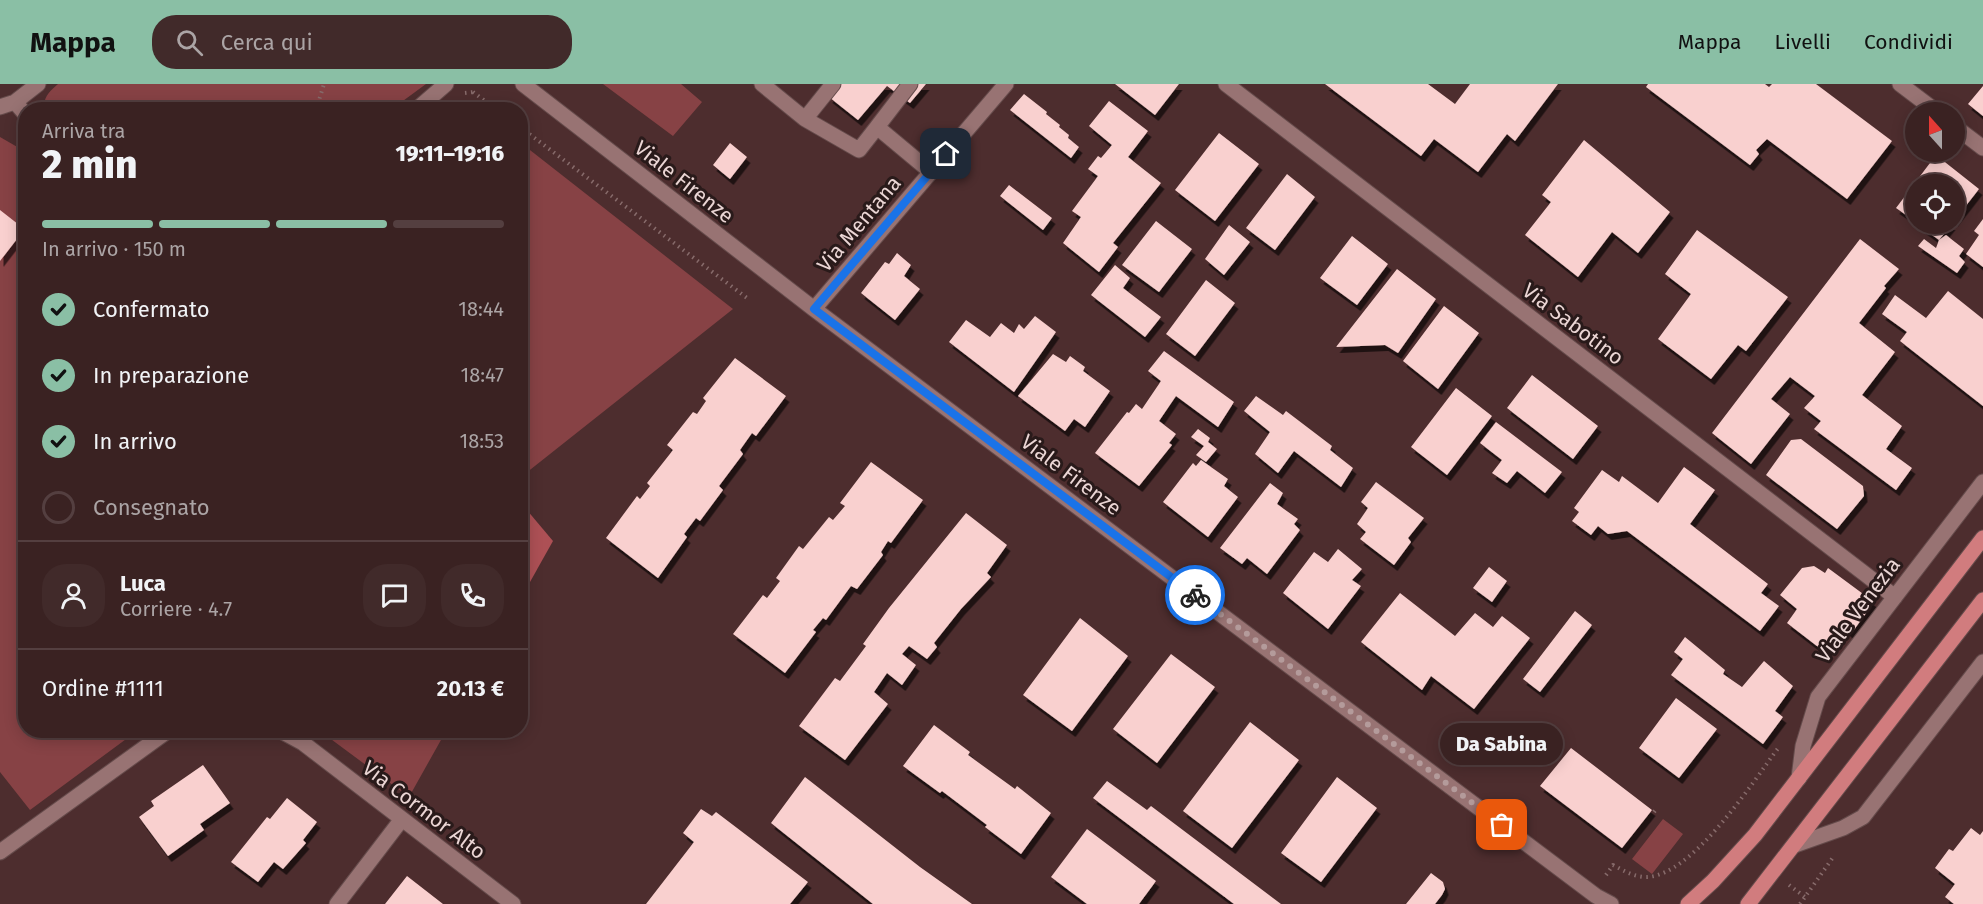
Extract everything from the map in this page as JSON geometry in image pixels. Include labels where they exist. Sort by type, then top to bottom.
[{"type":"main road","points":[[1688,904],[1713,881],[1755,835],[1983,538]]},
{"type":"main road","points":[[1748,904],[1983,600]]},
{"type":"street","points":[[8,104],[38,84]]},
{"type":"street","points":[[425,102],[446,84]]},
{"type":"street","name":"Viale Firenze","points":[[523,84],[814,309],[1600,900],[1611,904]]},
{"type":"street","points":[[762,84],[805,119],[859,150],[910,84]]},
{"type":"street","points":[[805,119],[833,84]]},
{"type":"street","name":"Via Mentana","points":[[814,309],[1006,84]]},
{"type":"street","name":"Via Sabotino","points":[[1226,84],[1895,597]]},
{"type":"street","points":[[1900,84],[1924,102]]},
{"type":"street","points":[[877,127],[931,172]]},
{"type":"street","points":[[1965,134],[1983,148]]},
{"type":"street","name":"Viale Venezia","points":[[1799,778],[1803,746],[1818,697],[1983,482]]},
{"type":"street","points":[[1794,845],[1843,828],[1863,817],[1983,662]]},
{"type":"street","points":[[0,852],[158,738]]},
{"type":"street","name":"Via Cormor Alto","points":[[293,738],[513,904]]},
{"type":"street","points":[[337,904],[402,819]]},
{"type":"path","points":[[318,102],[324,84]]},
{"type":"path","points":[[468,88],[486,102]]},
{"type":"path","points":[[528,133],[747,298]]},
{"type":"path","points":[[1613,865],[1635,876],[1647,877],[1658,875],[1680,865],[1710,836],[1782,743]]},
{"type":"path","points":[[1800,904],[1837,853]]},
{"type":"shaded area","points":[[58,84],[426,84],[402,102],[45,102]]},
{"type":"shaded area","points":[[603,84],[681,84],[702,102],[673,136]]},
{"type":"shaded area","points":[[0,137],[18,147],[18,738],[128,738],[30,810],[0,772]]},
{"type":"shaded area","points":[[528,148],[733,309],[528,471]]},
{"type":"shaded area","points":[[528,511],[553,541],[528,586]]},
{"type":"shaded area","points":[[329,738],[442,738],[409,797]]},
{"type":"shaded area","points":[[1663,819],[1683,834],[1652,874],[1632,859]]},
{"type":"building","points":[[840,84],[926,84],[910,103],[887,86],[858,120],[829,97]]},
{"type":"building","points":[[1115,84],[1179,84],[1155,115]]},
{"type":"building","points":[[1325,84],[1428,84],[1455,104],[1470,84],[1558,84],[1515,141],[1507,134],[1478,172],[1434,139],[1421,156]]},
{"type":"building","points":[[1648,84],[1765,84],[1769,87],[1772,84],[1816,84],[1892,141],[1847,199],[1767,139],[1756,150],[1759,154],[1750,165],[1646,87]]},
{"type":"building","points":[[1983,86],[1983,116],[1968,104]]},
{"type":"building","points":[[1024,94],[1047,112],[1046,114],[1060,125],[1059,127],[1069,135],[1068,138],[1079,147],[1071,158],[1010,110]]},
{"type":"building","points":[[1109,101],[1148,131],[1128,157],[1161,183],[1113,243],[1118,247],[1099,272],[1063,243],[1081,217],[1072,211],[1098,176],[1088,169],[1098,156],[1101,158],[1112,145],[1089,126]]},
{"type":"building","points":[[1219,133],[1259,164],[1215,221],[1175,190]]},
{"type":"building","points":[[1584,140],[1670,212],[1638,253],[1612,232],[1578,277],[1525,235],[1551,202],[1542,195]]},
{"type":"building","points":[[730,143],[747,157],[730,179],[713,165]]},
{"type":"building","points":[[1931,162],[1945,162],[1960,174],[1922,174]]},
{"type":"building","points":[[1287,174],[1315,197],[1275,250],[1246,228]]},
{"type":"building","points":[[1965,178],[1979,189],[1965,207]]},
{"type":"building","points":[[1009,185],[1052,218],[1043,230],[1000,196]]},
{"type":"building","points":[[1905,196],[1905,214],[1896,208]]},
{"type":"building","points":[[0,210],[18,224],[18,237],[0,261]]},
{"type":"building","points":[[1983,219],[1983,267],[1966,254],[1979,235],[1974,231]]},
{"type":"building","points":[[1156,221],[1192,249],[1159,292],[1122,265]]},
{"type":"building","points":[[1229,225],[1250,242],[1224,275],[1205,259]]},
{"type":"building","points":[[1697,230],[1788,297],[1746,351],[1738,345],[1711,379],[1658,339],[1691,294],[1665,274]]},
{"type":"building","points":[[1931,234],[1944,234],[1939,240]]},
{"type":"building","points":[[1946,235],[1964,249],[1959,256],[1965,262],[1957,273],[1918,246],[1924,239],[1936,248],[1939,240]]},
{"type":"building","points":[[1352,236],[1388,264],[1357,305],[1320,278]]},
{"type":"building","points":[[1860,239],[1899,269],[1884,286],[1886,288],[1859,323],[1895,352],[1862,395],[1902,426],[1886,449],[1912,468],[1896,490],[1814,429],[1821,421],[1804,408],[1815,396],[1790,377],[1771,399],[1790,414],[1751,464],[1712,433]]},
{"type":"building","points":[[897,253],[911,265],[904,276],[920,289],[895,320],[861,293],[885,262],[889,264]]},
{"type":"building","points":[[1115,265],[1130,278],[1123,288],[1161,317],[1145,337],[1091,295]]},
{"type":"building","points":[[1397,269],[1436,299],[1398,353],[1385,345],[1336,347]]},
{"type":"building","points":[[1206,280],[1235,303],[1195,356],[1166,334]]},
{"type":"building","points":[[1948,291],[1983,319],[1983,406],[1900,341],[1907,332],[1882,314],[1895,295],[1926,318]]},
{"type":"building","points":[[1444,306],[1479,333],[1438,389],[1403,361]]},
{"type":"building","points":[[1035,316],[1056,332],[1014,392],[949,342],[966,320],[990,337],[1001,323],[1014,333],[1019,324],[1024,329]]},
{"type":"building","points":[[1164,351],[1234,402],[1218,427],[1176,396],[1159,421],[1176,434],[1169,443],[1172,445],[1139,486],[1095,453],[1127,412],[1129,413],[1136,404],[1142,409],[1161,381],[1148,371]]},
{"type":"building","points":[[1053,354],[1066,362],[1070,356],[1085,367],[1083,371],[1110,391],[1085,427],[1074,419],[1065,431],[1018,396]]},
{"type":"building","points":[[735,358],[786,396],[756,436],[752,433],[740,450],[743,454],[719,486],[723,490],[700,521],[696,518],[684,534],[687,537],[658,578],[606,538],[637,496],[640,499],[650,486],[647,483],[673,450],[667,445],[693,412],[697,414],[706,401],[703,398]]},
{"type":"building","points":[[1532,375],[1598,426],[1573,459],[1507,408]]},
{"type":"building","points":[[1456,388],[1492,416],[1447,475],[1411,447]]},
{"type":"building","points":[[1256,396],[1283,415],[1286,411],[1332,446],[1330,450],[1353,468],[1341,487],[1294,451],[1278,473],[1255,454],[1270,432],[1244,411]]},
{"type":"building","points":[[1496,422],[1562,472],[1545,493],[1517,471],[1507,483],[1492,473],[1502,460],[1480,443]]},
{"type":"building","points":[[1198,429],[1210,438],[1208,442],[1217,449],[1206,462],[1196,455],[1204,446],[1191,437]]},
{"type":"building","points":[[1801,439],[1863,486],[1864,496],[1837,529],[1766,475],[1791,440]]},
{"type":"building","points":[[1201,460],[1228,479],[1224,486],[1238,497],[1208,537],[1163,502],[1193,463],[1196,466]]},
{"type":"building","points":[[871,462],[923,500],[891,543],[888,541],[881,552],[883,555],[857,589],[851,586],[826,620],[823,618],[813,630],[816,632],[785,673],[733,634],[763,595],[767,598],[780,581],[776,578],[799,546],[803,549],[829,517],[833,520],[845,506],[840,503]]},
{"type":"building","points":[[1684,467],[1715,490],[1690,524],[1768,584],[1761,593],[1779,606],[1760,631],[1627,531],[1608,534],[1598,526],[1591,535],[1572,521],[1579,512],[1574,508],[1602,470],[1619,482],[1622,476],[1658,503]]},
{"type":"building","points":[[1376,482],[1424,518],[1408,538],[1411,542],[1394,565],[1360,539],[1366,532],[1357,524],[1368,508],[1361,502]]},
{"type":"building","points":[[1270,483],[1283,493],[1277,504],[1298,519],[1294,524],[1300,530],[1267,574],[1247,558],[1242,564],[1220,548]]},
{"type":"building","points":[[966,513],[1007,545],[987,573],[991,577],[934,643],[937,647],[927,659],[909,646],[902,654],[916,665],[902,685],[887,673],[874,692],[888,704],[845,760],[799,726],[835,678],[840,681],[866,646],[863,644],[889,608]]},
{"type":"building","points":[[1338,549],[1362,569],[1352,580],[1361,586],[1328,629],[1283,593],[1314,552],[1328,562]]},
{"type":"building","points":[[1814,566],[1825,573],[1828,568],[1874,602],[1851,634],[1844,628],[1826,653],[1787,623],[1797,609],[1780,595],[1802,568]]},
{"type":"building","points":[[1489,567],[1507,581],[1492,602],[1473,588]]},
{"type":"building","points":[[1400,593],[1455,636],[1475,613],[1493,627],[1502,616],[1530,638],[1474,709],[1431,676],[1422,690],[1361,642]]},
{"type":"building","points":[[1575,611],[1592,625],[1540,692],[1523,679]]},
{"type":"building","points":[[1080,618],[1128,656],[1072,731],[1023,695]]},
{"type":"building","points":[[1685,637],[1725,670],[1723,674],[1742,687],[1764,661],[1793,686],[1775,711],[1783,717],[1763,744],[1671,675],[1683,659],[1674,652]]},
{"type":"building","points":[[1171,654],[1215,687],[1157,763],[1113,729]]},
{"type":"building","points":[[1676,698],[1717,729],[1679,778],[1639,748]]},
{"type":"building","points":[[1250,722],[1299,760],[1232,848],[1183,811]]},
{"type":"building","points":[[934,725],[970,752],[968,755],[1015,789],[1017,786],[1051,813],[1021,854],[942,791],[940,793],[903,766]]},
{"type":"building","points":[[1571,748],[1652,810],[1622,848],[1540,786]]},
{"type":"building","points":[[203,765],[230,803],[200,824],[204,830],[168,856],[139,817],[154,806],[151,801]]},
{"type":"building","points":[[805,777],[920,867],[972,904],[873,904],[771,823]]},
{"type":"building","points":[[1337,777],[1377,808],[1321,882],[1281,853]]},
{"type":"building","points":[[1107,781],[1147,810],[1151,806],[1281,904],[1234,904],[1093,798]]},
{"type":"building","points":[[287,798],[317,822],[303,840],[306,843],[283,869],[274,862],[258,882],[231,862],[267,817],[270,819]]},
{"type":"building","points":[[701,809],[712,816],[716,812],[808,882],[790,904],[646,904],[694,842],[683,833]]},
{"type":"building","points":[[1971,828],[1980,835],[1983,831],[1983,904],[1954,904],[1945,897],[1955,884],[1935,868],[1949,849],[1953,851]]},
{"type":"building","points":[[1087,829],[1156,881],[1139,904],[1087,904],[1051,877]]},
{"type":"building","points":[[1431,873],[1443,882],[1445,889],[1435,904],[1406,904]]},
{"type":"building","points":[[407,876],[443,904],[385,904]]},
{"type":"way so far","points":[[1195,595],[1502,825]]},
{"type":"place","name":"Da Sabina","points":[[1502,825]]},
{"type":"route","points":[[946,154],[814,309],[1195,595]]}]
